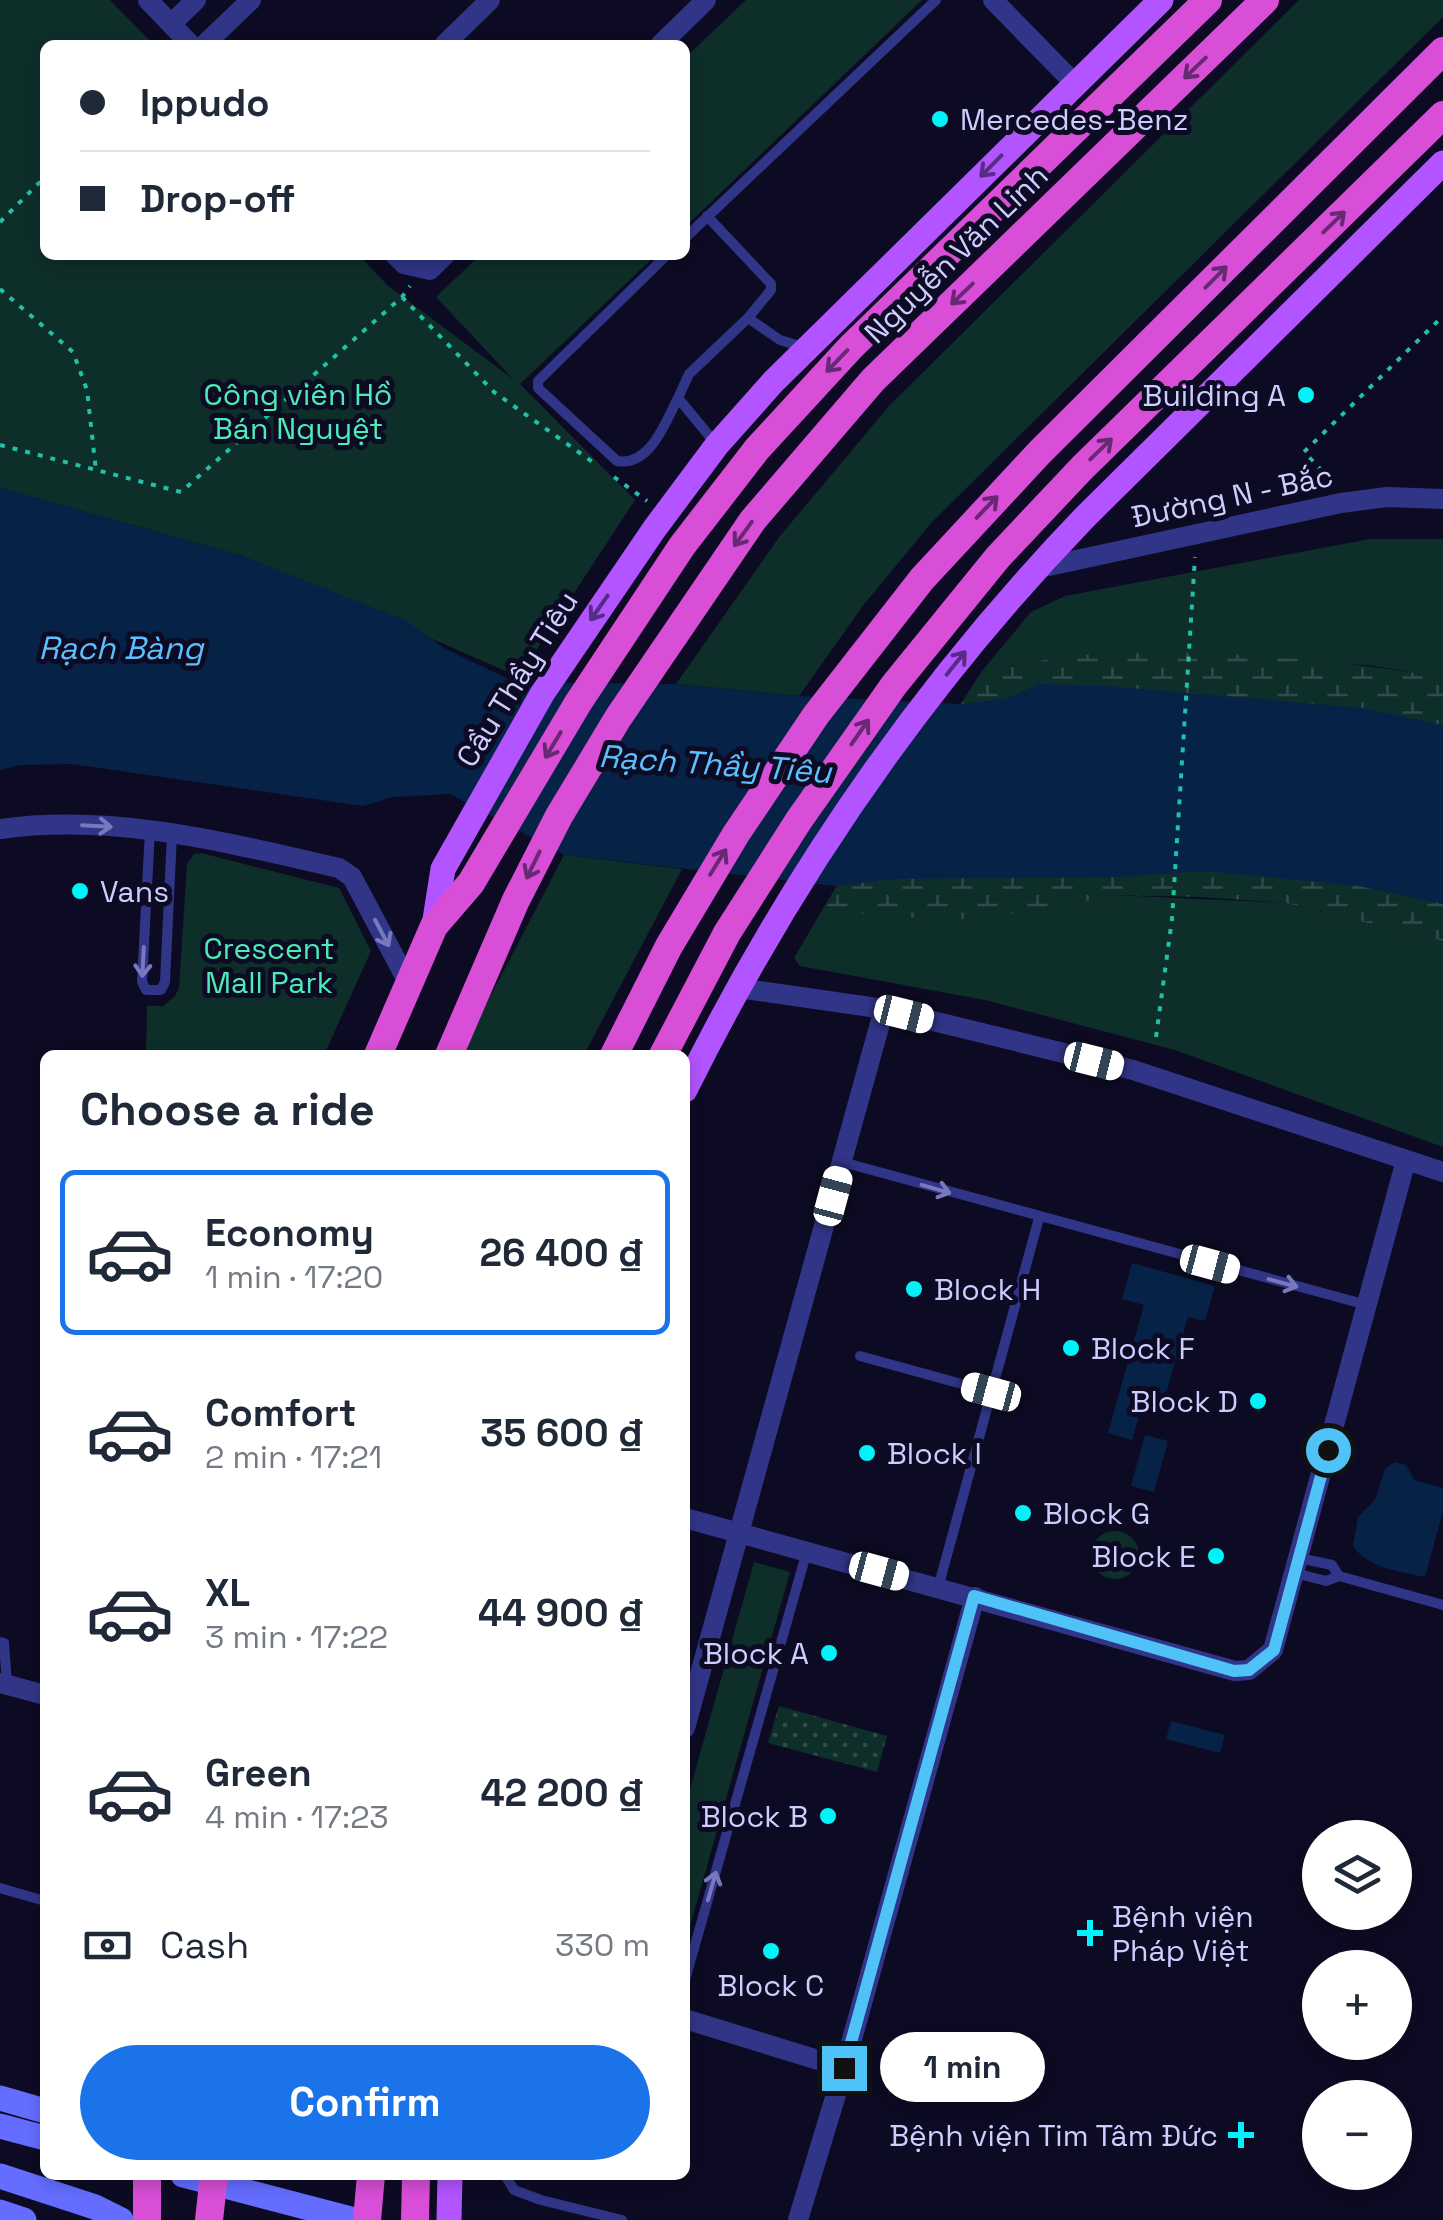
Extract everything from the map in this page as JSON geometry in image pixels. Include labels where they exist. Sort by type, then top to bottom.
[{"type":"highway","name":"Nguyễn Văn Linh","points":[[434,926],[470,884],[578,703],[682,546],[757,450],[824,374],[1208,0]]},
{"type":"highway","name":"Nguyễn Văn Linh","points":[[451,1050],[516,900],[550,833],[599,750],[714,574],[783,483],[873,380],[1265,0]]},
{"type":"highway","points":[[616,1050],[668,946],[771,780],[922,579],[1040,452],[1443,50]]},
{"type":"highway","points":[[665,1050],[712,960],[771,862],[894,685],[965,598],[1026,525],[1082,468],[1443,116]]},
{"type":"highway","points":[[380,1050],[434,926]]},
{"type":"highway","points":[[147,2180],[148,2220]]},
{"type":"highway","points":[[209,2220],[214,2180]]},
{"type":"highway","points":[[368,2220],[370,2180]]},
{"type":"highway","points":[[414,2220],[416,2180]]},
{"type":"main road","name":"Nguyễn Văn Linh","points":[[660,521],[717,445],[807,348],[1161,0]]},
{"type":"main road","points":[[1074,84],[1097,108]]},
{"type":"main road","points":[[690,1081],[742,982],[808,871],[924,703],[994,617],[1036,569],[1443,162]]},
{"type":"main road","name":"Cầu Thầy Tiêu","points":[[434,926],[443,869],[542,694],[660,521]]},
{"type":"main road","points":[[0,2098],[40,2123]]},
{"type":"main road","points":[[0,2126],[40,2125]]},
{"type":"main road","points":[[0,2176],[112,2218]]},
{"type":"main road","points":[[217,2180],[355,2220]]},
{"type":"main road","points":[[449,2220],[450,2180]]},
{"type":"main road","points":[[0,2212],[24,2220]]},
{"type":"street","points":[[148,0],[186,40]]},
{"type":"street","points":[[172,24],[196,0]]},
{"type":"street","points":[[209,40],[251,0]]},
{"type":"street","points":[[449,40],[490,0]]},
{"type":"street","points":[[665,40],[706,0]]},
{"type":"street","points":[[994,0],[1074,84]]},
{"type":"street","points":[[400,260],[404,264],[430,264]]},
{"type":"street","name":"Đường N - Bắc","points":[[1036,569],[1341,503],[1388,497],[1443,499]]},
{"type":"street","points":[[0,829],[61,825],[172,832],[339,868],[352,877],[409,984]]},
{"type":"street","points":[[742,982],[884,1008],[1133,1070],[1443,1172]]},
{"type":"street","points":[[690,1710],[884,1008]]},
{"type":"street","points":[[690,1519],[1234,1671],[1249,1670],[1274,1650],[1406,1160]]},
{"type":"street","points":[[798,2220],[844,2068],[974,1596]]},
{"type":"street","points":[[4,1684],[40,1694]]},
{"type":"street","points":[[690,2021],[844,2068]]},
{"type":"lane","points":[[690,233],[936,0]]},
{"type":"lane","points":[[662,260],[538,381],[538,388],[617,461],[626,463],[645,452],[658,437],[689,374],[748,318],[771,290],[771,284],[707,216]]},
{"type":"lane","points":[[748,318],[780,340],[807,348]]},
{"type":"lane","points":[[678,398],[717,445]]},
{"type":"lane","points":[[150,830],[142,982],[146,990],[154,992],[161,990],[165,982],[172,832]]},
{"type":"lane","points":[[842,1162],[1367,1306]]},
{"type":"lane","points":[[938,1588],[1038,1218]]},
{"type":"lane","points":[[860,1356],[991,1392]]},
{"type":"lane","points":[[690,1962],[807,1552]]},
{"type":"lane","points":[[1297,1565],[1326,1581],[1339,1576],[1443,1606]]},
{"type":"lane","points":[[0,1642],[4,1644],[4,1684]]},
{"type":"lane","points":[[0,1888],[40,1900]]},
{"type":"lane","points":[[508,2180],[514,2190],[527,2195],[622,2220]]},
{"type":"path","points":[[0,222],[40,182]]},
{"type":"path","points":[[0,444],[181,492],[402,297],[430,264]]},
{"type":"path","points":[[0,289],[73,352],[86,390],[96,470]]},
{"type":"path","points":[[402,297],[494,392],[660,521]]},
{"type":"path","points":[[1331,480],[1304,452],[1442,319]]},
{"type":"path","points":[[1156,1037],[1172,919],[1196,558]]},
{"type":"green space","name":"Công viên Hồ Bán Nguyệt","points":[[0,0],[110,0],[149,40],[40,40],[40,260],[364,260],[388,286],[513,379],[436,297],[475,260],[651,260],[520,384],[635,500],[519,677],[243,556],[0,488]]},
{"type":"green space","points":[[746,0],[922,0],[690,222],[690,53]]},
{"type":"green space","points":[[1299,0],[1443,0],[1443,17],[931,523],[862,607],[799,696],[676,684],[780,536],[889,406]]},
{"type":"green space","points":[[1370,539],[1443,539],[1443,677],[1368,665],[1073,655],[982,671],[1031,612],[1065,596]]},
{"type":"green space","points":[[1166,652],[1305,660],[1443,677],[1443,772],[960,705],[982,671],[1073,655]]},
{"type":"green space","points":[[859,849],[1443,872],[1443,941],[1286,903],[1200,897],[1113,895],[1046,910],[963,919],[884,917],[824,907]]},
{"type":"green space","name":"Crescent Mall Park","points":[[194,854],[339,888],[371,951],[326,1050],[146,1050],[147,1006],[163,1006],[179,988],[187,864]]},
{"type":"green space","points":[[564,855],[682,869],[587,1050],[463,1050]]},
{"type":"green space","points":[[1113,895],[1286,903],[1443,941],[1443,1147],[1175,1050],[985,1000],[800,966],[794,958],[824,907],[899,916],[969,916],[1038,909]]},
{"type":"green space","points":[[1115,1531],[1132,1538],[1139,1555],[1132,1572],[1115,1579],[1098,1572],[1091,1555],[1098,1538]]},
{"type":"green space","points":[[754,1562],[790,1572],[690,1926],[690,1789]]},
{"type":"green space","points":[[779,1706],[887,1736],[877,1772],[768,1743]]},
{"type":"water","name":"Rạch Bàng","points":[[0,488],[243,556],[407,621],[444,648],[514,682],[676,684],[799,696],[960,704],[1006,699],[1039,684],[1106,686],[1362,708],[1443,725],[1443,904],[1358,886],[1205,871],[1117,877],[893,879],[836,886],[564,855],[450,794],[393,797],[363,806],[72,764],[20,765],[0,770]]},
{"type":"water","points":[[1132,1263],[1215,1286],[1205,1321],[1188,1317],[1160,1414],[1141,1409],[1132,1440],[1108,1433],[1144,1305],[1122,1299]]},
{"type":"water","points":[[1145,1435],[1168,1441],[1154,1492],[1131,1486]]},
{"type":"water","points":[[1395,1462],[1406,1465],[1414,1480],[1443,1488],[1443,1511],[1425,1577],[1376,1564],[1353,1546],[1358,1517],[1375,1500],[1385,1469]]},
{"type":"water","points":[[1171,1721],[1225,1735],[1220,1753],[1166,1739]]},
{"type":"place","name":"Mercedes-Benz","points":[[940,119]]},
{"type":"place","name":"Building A","points":[[1306,395]]},
{"type":"place","name":"Vans","points":[[80,891]]},
{"type":"place","name":"Block H","points":[[914,1289]]},
{"type":"place","name":"Block F","points":[[1071,1348]]},
{"type":"place","name":"Block D","points":[[1258,1401]]},
{"type":"place","name":"Block I","points":[[867,1453]]},
{"type":"place","name":"Block G","points":[[1023,1513]]},
{"type":"place","name":"Block E","points":[[1216,1556]]},
{"type":"place","name":"Block A","points":[[829,1653]]},
{"type":"place","name":"Block B","points":[[828,1816]]},
{"type":"place","name":"Bệnh viện Pháp Việt","points":[[1090,1933]]},
{"type":"place","name":"Block C","points":[[771,1951]]},
{"type":"place","name":"Bệnh viện Tim Tâm Đức","points":[[1241,2135]]},
{"type":"route","points":[[844,2068],[974,1596],[1234,1671],[1249,1670],[1274,1650],[1328,1450]]},
{"type":"water label","name":"Rạch Thầy Tiêu","points":[[715,764]]}]
